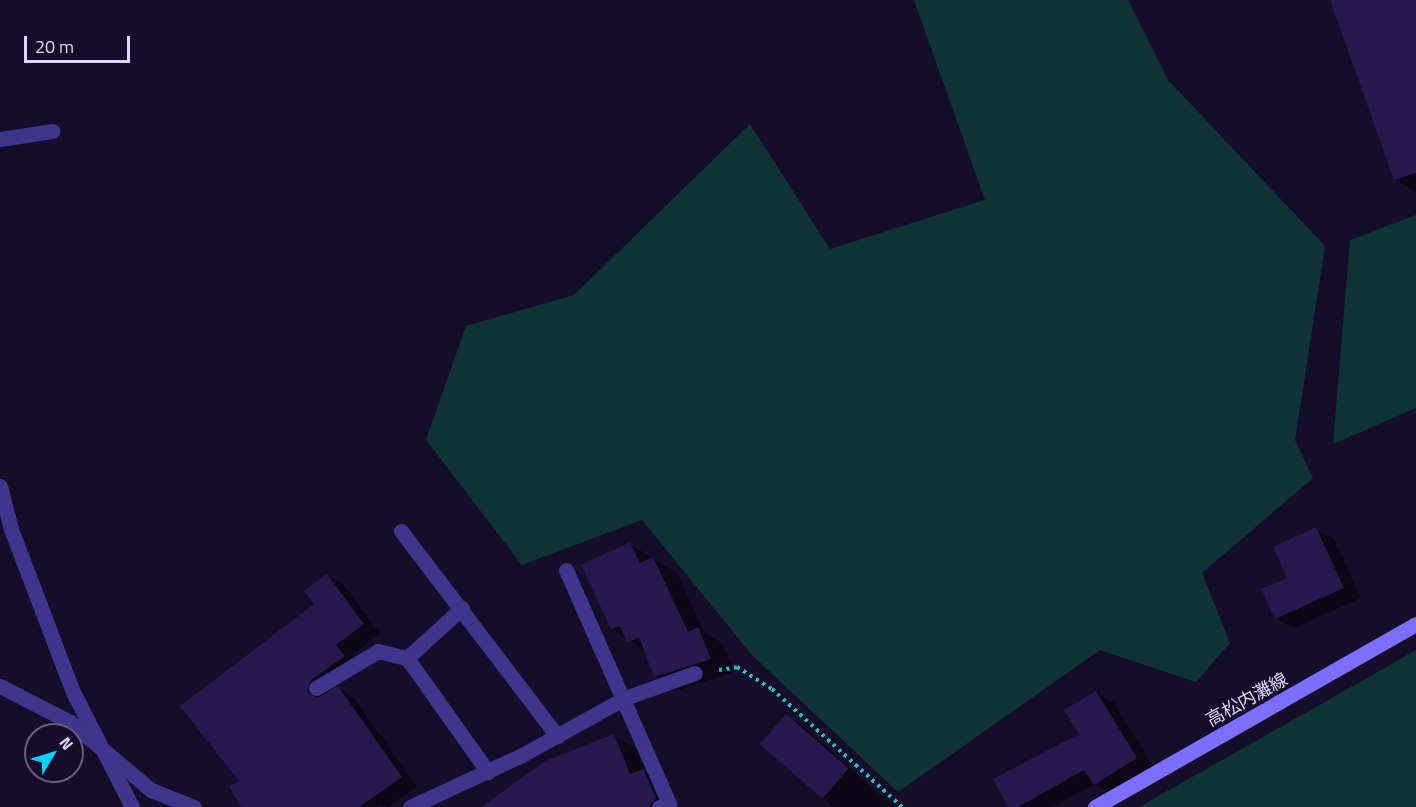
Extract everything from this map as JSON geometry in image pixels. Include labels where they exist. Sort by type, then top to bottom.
[{"type":"main road","name":"高松内灘線","points":[[1095,807],[1416,624]]},
{"type":"street","points":[[0,140],[52,130]]},
{"type":"street","points":[[0,486],[11,529],[73,692],[99,747],[132,807]]},
{"type":"street","points":[[401,531],[462,608],[557,736]]},
{"type":"street","points":[[566,570],[625,698],[669,803],[659,807]]},
{"type":"street","points":[[406,658],[462,608]]},
{"type":"street","points":[[316,688],[378,651],[406,658],[488,772]]},
{"type":"street","points":[[410,807],[488,772],[625,698],[695,674]]},
{"type":"street","points":[[0,686],[70,722],[151,790],[194,807]]},
{"type":"street","points":[[151,790],[152,807]]},
{"type":"path","points":[[695,674],[737,668],[772,689],[902,807]]},
{"type":"green space","points":[[914,0],[1128,0],[1168,80],[1325,246],[1295,440],[1313,478],[1202,573],[1230,643],[1196,682],[1100,650],[898,792],[752,655],[642,520],[522,565],[426,440],[466,326],[574,295],[750,124],[830,249],[985,200]]},
{"type":"green space","points":[[1416,215],[1416,408],[1333,444],[1350,240]]},
{"type":"green space","points":[[1416,650],[1416,807],[1139,807],[1376,673]]},
{"type":"building","points":[[1330,0],[1416,0],[1416,173],[1394,180]]},
{"type":"building","points":[[1316,527],[1344,588],[1275,619],[1261,589],[1287,578],[1273,547]]},
{"type":"building","points":[[630,542],[640,563],[653,557],[688,632],[698,627],[711,659],[654,677],[639,637],[627,643],[620,626],[611,629],[581,565]]},
{"type":"building","points":[[327,574],[364,624],[336,645],[345,656],[311,680],[307,692],[317,698],[338,686],[402,777],[359,807],[241,807],[229,786],[239,781],[180,706],[314,604],[304,591]]},
{"type":"building","points":[[1096,691],[1137,758],[1094,785],[1084,770],[1018,807],[1008,807],[993,779],[1079,734],[1064,710]]},
{"type":"building","points":[[786,714],[849,768],[822,799],[760,744]]},
{"type":"building","points":[[614,734],[630,774],[643,769],[656,798],[649,807],[481,807],[545,761]]}]
